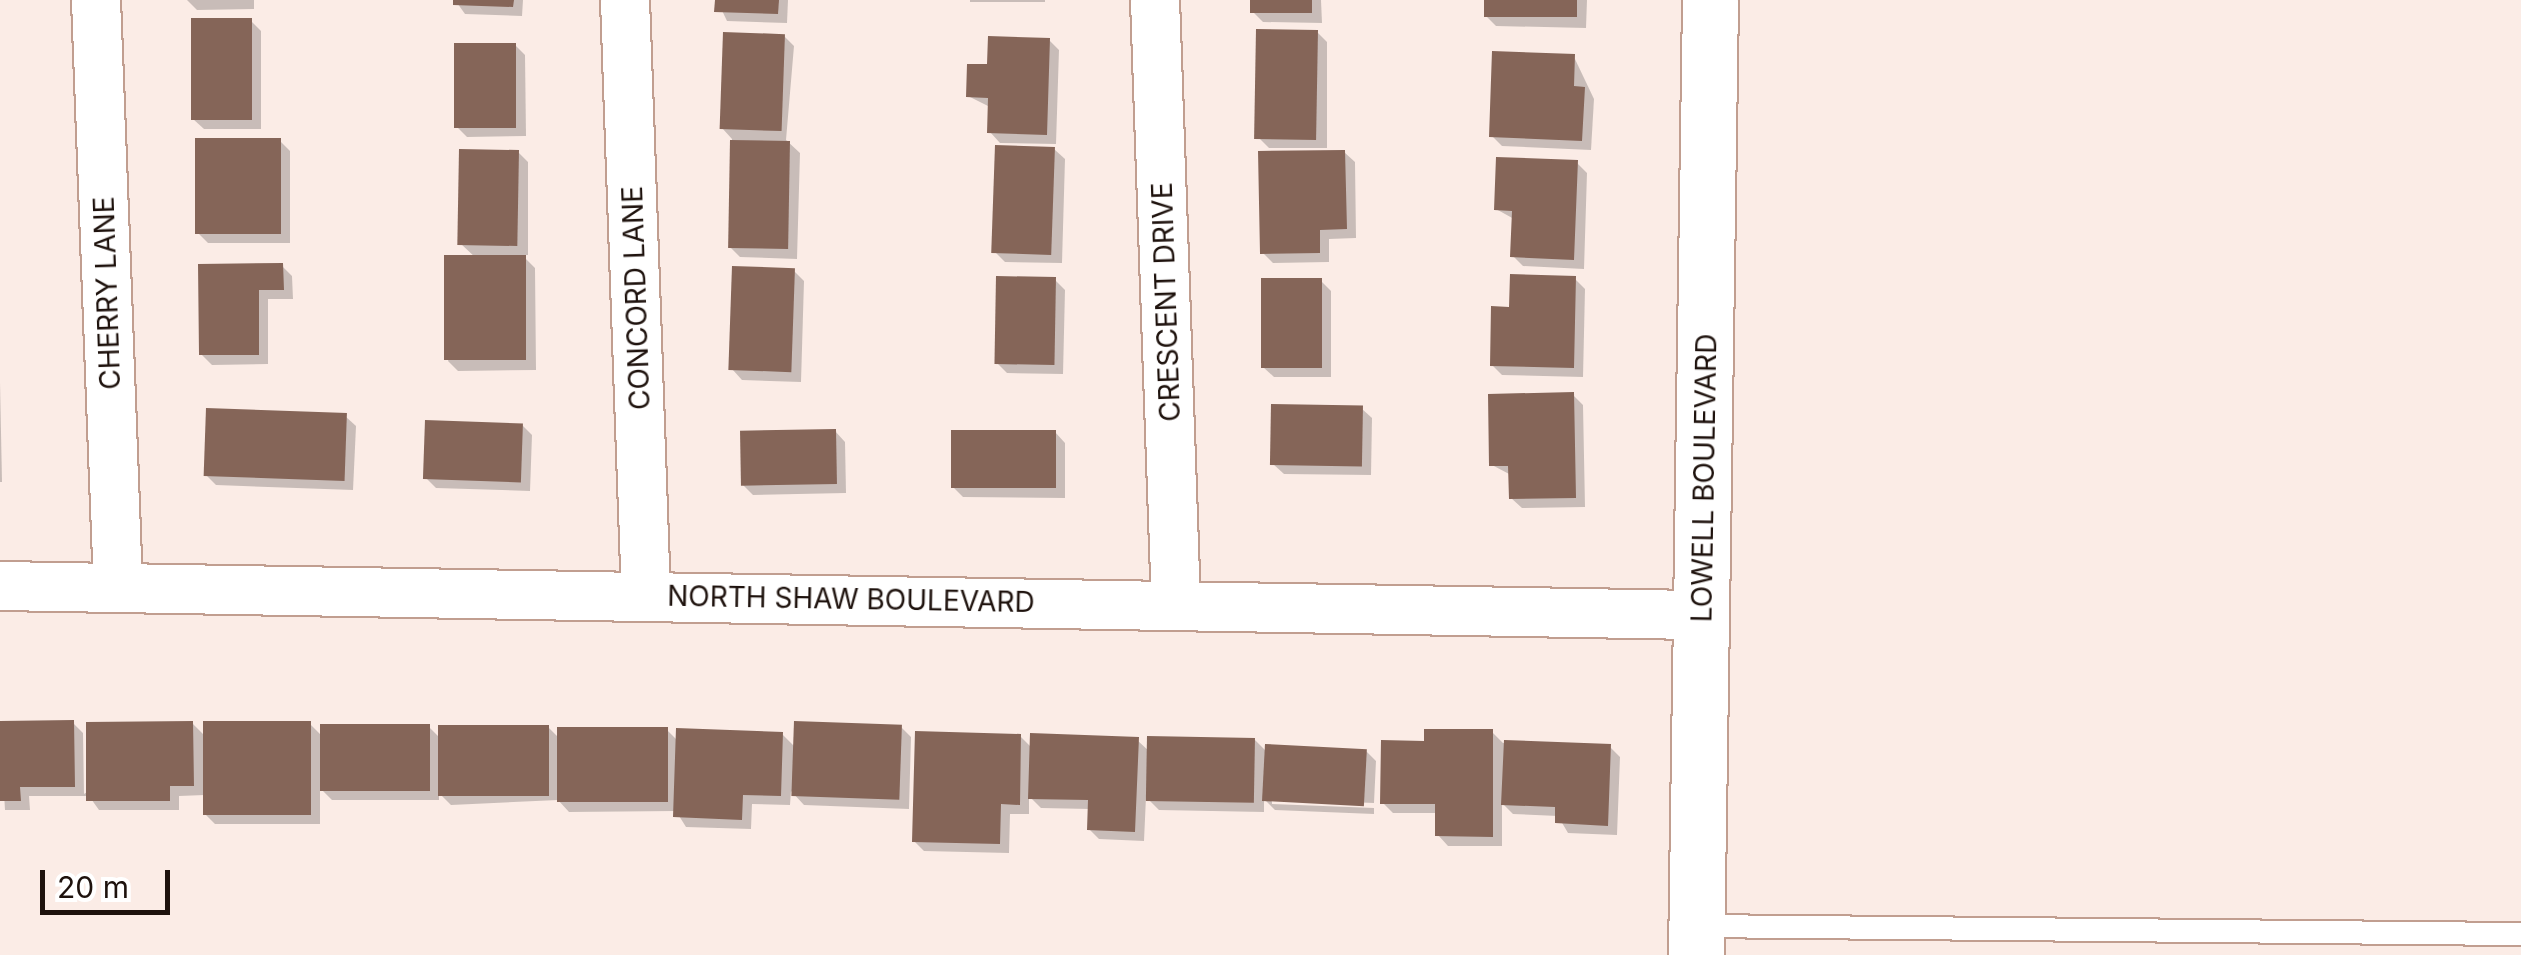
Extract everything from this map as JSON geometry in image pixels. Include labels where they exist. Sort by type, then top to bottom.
[{"type":"street","name":"CHERRY LANE","points":[[96,0],[118,587]]},
{"type":"street","name":"CONCORD LANE","points":[[625,0],[646,596]]},
{"type":"street","name":"CRESCENT DRIVE","points":[[1155,0],[1176,603]]},
{"type":"street","name":"LOWELL BOULEVARD","points":[[1696,940],[1710,0]]},
{"type":"street","name":"NORTH SHAW BOULEVARD","points":[[0,586],[1176,603],[1702,615]]},
{"type":"lane","points":[[1696,940],[2521,934]]},
{"type":"building","points":[[453,0],[514,0],[513,7],[453,5]]},
{"type":"building","points":[[715,0],[779,0],[778,14],[714,12]]},
{"type":"building","points":[[1250,0],[1312,0],[1312,13],[1250,13]]},
{"type":"building","points":[[1484,0],[1577,0],[1577,17],[1484,17]]},
{"type":"building","points":[[191,18],[252,18],[252,120],[191,120]]},
{"type":"building","points":[[1256,29],[1318,30],[1316,140],[1254,139]]},
{"type":"building","points":[[723,32],[785,34],[782,131],[720,129]]},
{"type":"building","points":[[988,36],[1050,38],[1047,135],[987,133],[988,98],[966,97],[967,64],[987,64]]},
{"type":"building","points":[[454,43],[516,43],[516,128],[454,128]]},
{"type":"building","points":[[1492,51],[1575,54],[1574,86],[1585,87],[1582,141],[1489,137]]},
{"type":"building","points":[[195,138],[281,138],[281,234],[195,234]]},
{"type":"building","points":[[730,140],[790,141],[788,249],[728,248]]},
{"type":"building","points":[[995,145],[1055,147],[1051,255],[991,253]]},
{"type":"building","points":[[459,149],[519,150],[517,246],[457,245]]},
{"type":"building","points":[[1345,150],[1347,229],[1320,230],[1320,253],[1260,254],[1258,151]]},
{"type":"building","points":[[1496,157],[1578,160],[1574,260],[1510,257],[1512,211],[1494,210]]},
{"type":"building","points":[[444,255],[526,255],[526,360],[444,360]]},
{"type":"building","points":[[283,263],[284,290],[259,290],[259,355],[199,355],[198,264]]},
{"type":"building","points":[[732,266],[795,268],[791,372],[728,370]]},
{"type":"building","points":[[1510,274],[1576,276],[1574,368],[1490,366],[1491,306],[1509,307]]},
{"type":"building","points":[[996,276],[1056,277],[1054,365],[994,364]]},
{"type":"building","points":[[1261,278],[1322,278],[1322,368],[1261,368]]},
{"type":"building","points":[[1574,392],[1576,498],[1509,499],[1508,466],[1489,466],[1488,394]]},
{"type":"building","points":[[1271,404],[1363,406],[1362,467],[1270,465]]},
{"type":"building","points":[[206,408],[347,413],[345,481],[204,476]]},
{"type":"building","points":[[425,420],[523,423],[521,482],[423,479]]},
{"type":"building","points":[[836,429],[837,484],[741,486],[740,431]]},
{"type":"building","points":[[951,430],[1056,430],[1056,488],[951,488]]},
{"type":"building","points":[[74,720],[75,787],[20,787],[21,801],[0,801],[0,721]]},
{"type":"building","points":[[193,721],[194,786],[170,786],[170,801],[86,801],[86,722]]},
{"type":"building","points":[[203,721],[311,721],[311,815],[203,815]]},
{"type":"building","points":[[794,721],[902,725],[899,800],[791,796]]},
{"type":"building","points":[[320,724],[430,724],[430,791],[320,791]]},
{"type":"building","points":[[438,725],[549,725],[549,796],[438,796]]},
{"type":"building","points":[[557,727],[668,727],[668,802],[557,802]]},
{"type":"building","points":[[676,728],[783,732],[781,796],[743,795],[742,820],[673,817]]},
{"type":"building","points":[[1424,729],[1493,729],[1493,837],[1435,836],[1435,804],[1380,804],[1381,740],[1424,741]]},
{"type":"building","points":[[915,731],[1021,734],[1020,805],[1001,804],[1000,844],[912,842]]},
{"type":"building","points":[[1030,733],[1139,737],[1135,832],[1087,830],[1088,800],[1028,799]]},
{"type":"building","points":[[1147,736],[1255,738],[1254,803],[1146,801]]},
{"type":"building","points":[[1504,740],[1611,744],[1608,826],[1555,823],[1555,807],[1501,805]]},
{"type":"building","points":[[1265,744],[1367,749],[1364,806],[1262,801]]}]
